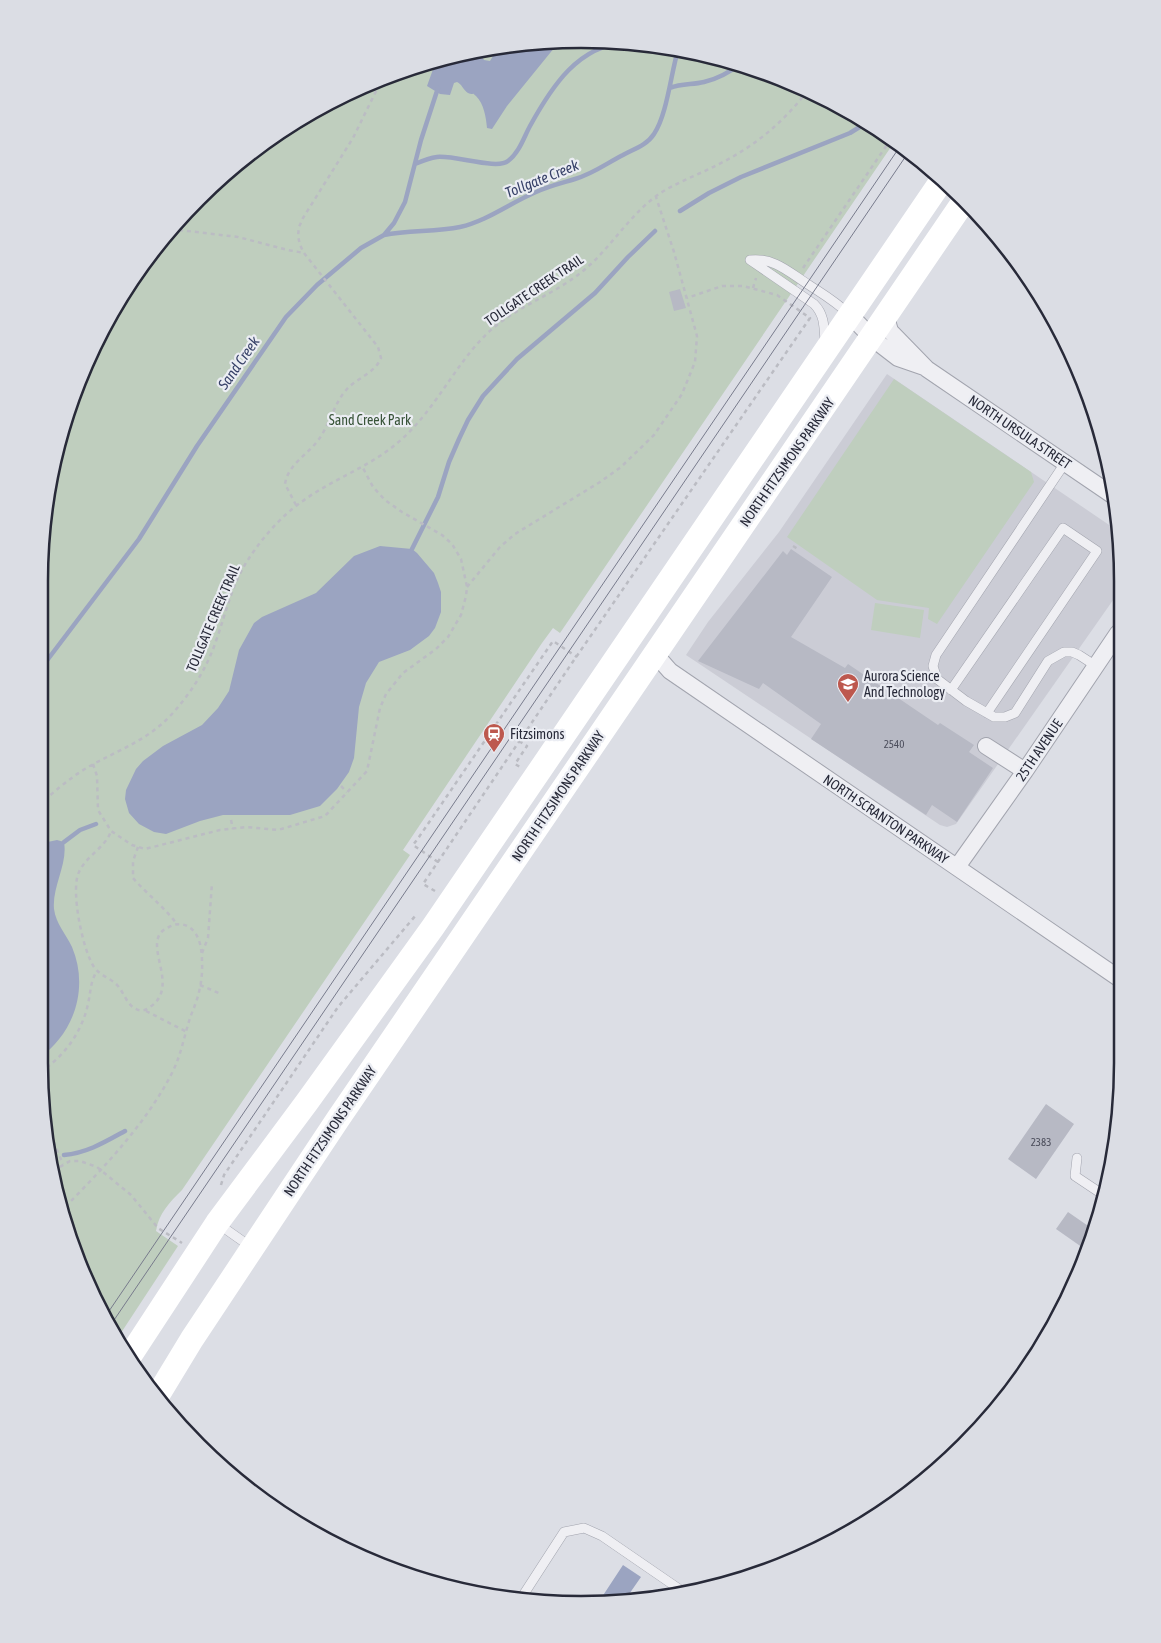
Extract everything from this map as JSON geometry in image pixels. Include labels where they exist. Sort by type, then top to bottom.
[{"type":"main road","points":[[133,1352],[217,1223],[433,927],[938,186]]},
{"type":"main road","name":"NORTH FITZSIMONS PARKWAY","points":[[161,1390],[192,1339],[338,1119],[960,207]]},
{"type":"street","name":"NORTH URSULA STREET","points":[[850,315],[872,338],[898,358],[925,367]]},
{"type":"street","name":"NORTH URSULA STREET","points":[[886,317],[890,331],[925,367],[1105,490]]},
{"type":"street","name":"25TH AVENUE","points":[[957,867],[1025,771],[1114,638]]},
{"type":"street","name":"NORTH SCRANTON PARKWAY","points":[[655,654],[670,671],[1114,975]]},
{"type":"street","points":[[986,746],[1025,771]]},
{"type":"lane","points":[[825,351],[822,314],[818,308],[790,286],[750,260],[765,260],[778,265],[835,300],[850,315]]},
{"type":"lane","points":[[1065,463],[936,655],[933,666],[937,679],[966,701],[994,716],[1004,717],[1015,713],[1048,661],[1064,652],[1080,655],[1096,666]]},
{"type":"lane","points":[[951,690],[1063,528],[1097,551],[987,713]]},
{"type":"lane","points":[[1077,1158],[1075,1176],[1097,1191]]},
{"type":"lane","points":[[217,1223],[252,1248]]},
{"type":"lane","points":[[525,1592],[564,1532],[584,1528],[602,1536],[676,1586]]},
{"type":"path","points":[[296,506],[285,484],[288,473],[299,459],[319,440],[344,392],[376,367],[381,358],[378,347],[310,262],[300,245],[298,236],[303,218],[353,138],[377,88]]},
{"type":"path","name":"TOLLGATE CREEK TRAIL","points":[[48,798],[64,784],[93,764],[124,749],[148,734],[160,725],[181,703],[200,677],[209,658],[238,576],[273,527],[296,506],[316,492],[363,467],[389,450],[414,428],[436,402],[469,354],[491,330],[521,308],[582,272],[635,216],[656,197],[673,186],[748,148],[781,122],[803,96]]},
{"type":"path","points":[[800,272],[887,145]]},
{"type":"path","points":[[467,588],[500,547],[515,534],[607,477],[632,457],[654,435],[682,394],[695,362],[697,336],[656,197]]},
{"type":"path","points":[[179,230],[238,237],[304,253]]},
{"type":"path","points":[[436,892],[423,884],[810,318],[774,294],[743,286],[722,286],[687,298]]},
{"type":"path","points":[[93,764],[97,776],[98,810],[111,831],[138,847],[145,849],[220,830],[246,827],[278,830],[325,816],[366,772],[380,708],[386,694],[396,680],[448,638],[461,615],[467,588],[464,568],[450,542],[394,506],[379,494],[363,467]]},
{"type":"path","points":[[793,546],[798,549]]},
{"type":"path","points":[[438,862],[413,845],[552,641],[577,657]]},
{"type":"path","points":[[520,741],[527,746],[516,764],[525,770]]},
{"type":"path","points":[[341,786],[347,792]]},
{"type":"path","points":[[231,820],[233,829]]},
{"type":"path","points":[[111,831],[107,839],[83,866],[76,883],[84,946],[97,971],[114,982],[132,1007],[144,1010],[187,1032]]},
{"type":"path","points":[[138,847],[133,861],[133,878],[168,911],[177,924]]},
{"type":"path","points":[[202,954],[208,938],[212,883]]},
{"type":"path","points":[[431,898],[440,888]]},
{"type":"path","points":[[217,1190],[224,1175],[338,1007],[422,909]]},
{"type":"path","points":[[67,1204],[131,1134],[161,1092],[181,1053],[203,972],[199,940],[186,925],[177,924],[164,929],[157,937],[156,947],[163,976],[161,990],[154,1004],[144,1010]]},
{"type":"path","points":[[48,1066],[57,1059],[80,1028],[89,1001],[90,982],[97,971]]},
{"type":"path","points":[[200,985],[222,994]]},
{"type":"path","points":[[53,1138],[63,1164]]},
{"type":"path","points":[[58,1167],[70,1161],[80,1161],[101,1169],[131,1195],[158,1228],[183,1244]]},
{"type":"shaded area","points":[[887,374],[1110,526],[1114,599],[956,824],[947,827],[940,825],[686,655],[708,622],[779,532]]},
{"type":"green space","name":"Sand Creek Park","points":[[580,48],[650,52],[684,58],[752,76],[784,88],[816,102],[877,137],[891,147],[560,633],[553,628],[542,643],[403,850],[410,855],[182,1190],[165,1209],[156,1231],[178,1246],[121,1333],[102,1298],[76,1234],[58,1166],[52,1132],[49,1097],[48,580],[52,511],[66,443],[76,409],[102,345],[137,284],[180,229],[204,204],[229,180],[284,137],[345,102],[377,88],[409,76],[477,58],[511,52]]},
{"type":"green space","points":[[894,379],[1031,472],[1034,482],[937,624],[928,619],[929,608],[877,600],[787,537]]},
{"type":"green space","points":[[875,603],[924,610],[920,638],[871,630]]},
{"type":"water","points":[[553,49],[507,106],[492,129],[487,128],[484,111],[479,99],[474,94],[466,92],[459,83],[454,83],[450,95],[440,94],[427,86],[433,69],[482,57],[484,60],[490,61],[493,56],[511,52]]},
{"type":"water","points":[[380,546],[412,549],[417,553],[434,573],[441,592],[441,612],[435,628],[429,636],[410,650],[379,662],[366,683],[359,707],[354,758],[349,772],[337,789],[320,806],[290,815],[223,815],[200,821],[166,834],[154,832],[139,824],[129,813],[125,799],[126,790],[136,769],[143,761],[163,746],[202,725],[218,708],[229,691],[239,650],[254,623],[262,617],[316,593],[354,556]]},
{"type":"water","points":[[57,840],[64,842],[64,859],[55,892],[54,909],[61,929],[72,947],[77,962],[79,993],[70,1022],[62,1036],[48,1050],[48,842]]},
{"type":"water","points":[[623,1565],[641,1577],[630,1593],[604,1595]]},
{"type":"building","points":[[680,289],[686,308],[674,311],[669,292]]},
{"type":"building","points":[[791,549],[832,577],[791,637],[845,668],[848,664],[938,725],[940,723],[974,745],[969,752],[993,768],[957,822],[932,805],[926,815],[811,739],[821,724],[763,683],[759,689],[698,661],[783,551],[787,555]]},
{"type":"building","points":[[1046,1104],[1074,1124],[1036,1179],[1008,1159]]},
{"type":"building","points":[[1068,1212],[1088,1226],[1080,1246],[1056,1229]]},
{"type":"waterway","name":"Tollgate Creek","points":[[415,164],[437,157],[495,164],[508,161],[518,149],[557,83],[580,60],[600,49]]},
{"type":"waterway","name":"Tollgate Creek","points":[[384,235],[451,229],[470,224],[526,196],[582,177],[644,144],[654,134],[662,116],[676,57]]},
{"type":"waterway","name":"Tollgate Creek","points":[[670,88],[714,79],[731,70]]},
{"type":"waterway","name":"Sand Creek","points":[[48,659],[139,539],[197,446],[286,317],[317,285],[361,248],[384,235],[394,223],[405,202],[421,140],[438,88]]},
{"type":"waterway","points":[[680,211],[709,193],[741,177],[850,133],[860,127]]},
{"type":"waterway","points":[[412,549],[438,497],[449,462],[459,439],[483,396],[517,359],[595,293],[655,231]]},
{"type":"waterway","points":[[64,842],[80,830],[96,824]]},
{"type":"waterway","points":[[64,1155],[88,1149],[125,1131]]},
{"type":"tram line","points":[[109,1311],[897,152]]},
{"type":"tram line","points":[[114,1320],[905,158]]},
{"type":"place","name":"Aurora Science And Technology","points":[[848,703]]},
{"type":"place","name":"Fitzsimons","points":[[494,753]]}]
